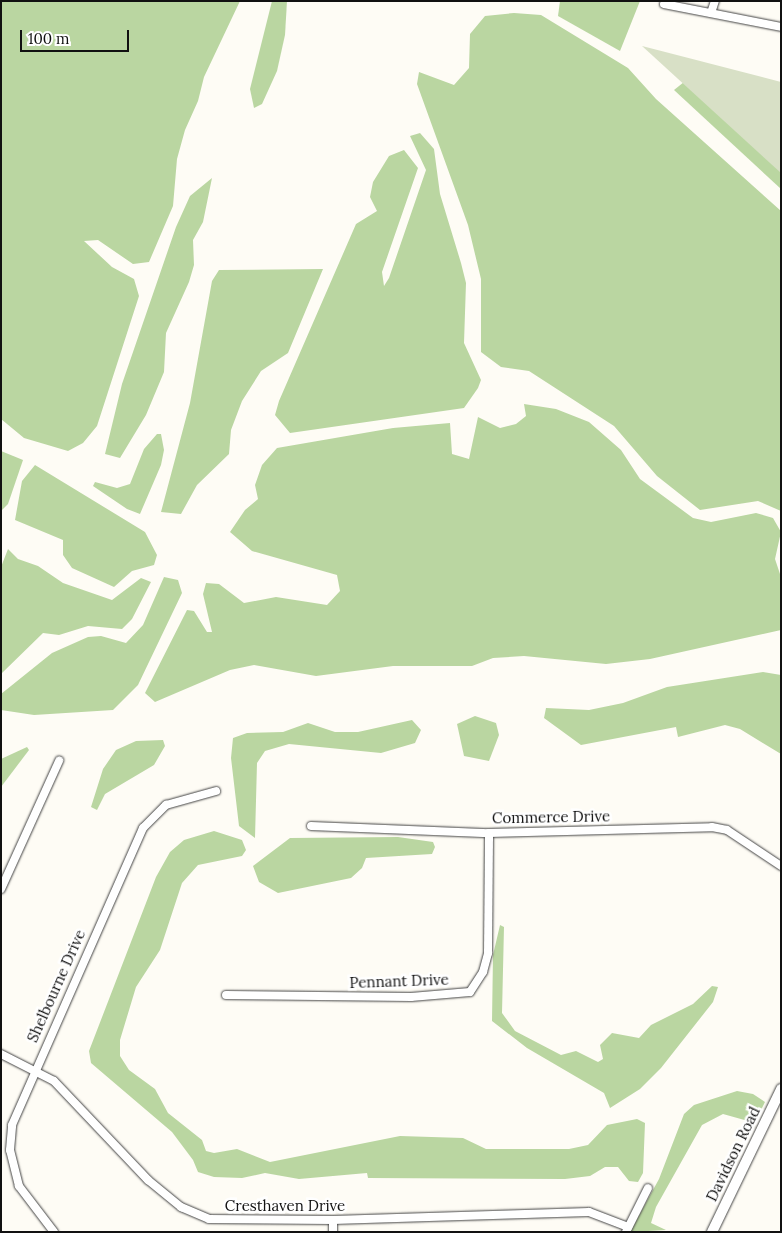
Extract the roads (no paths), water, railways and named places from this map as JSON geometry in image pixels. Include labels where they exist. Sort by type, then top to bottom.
[{"type":"street","points":[[710,13],[715,1]]},
{"type":"street","points":[[664,4],[781,27]]},
{"type":"street","points":[[1,889],[59,761]]},
{"type":"street","name":"Shelbourne Drive","points":[[54,1232],[19,1186],[10,1150],[12,1125],[34,1069],[143,828],[166,806],[216,791]]},
{"type":"street","name":"Commerce Drive","points":[[311,826],[489,833],[712,827],[727,830],[781,866]]},
{"type":"street","name":"Pennant Drive","points":[[226,995],[411,997],[470,992],[483,972],[488,953],[489,833]]},
{"type":"street","name":"Cresthaven Drive","points":[[1,1054],[34,1069],[54,1081],[148,1180],[181,1207],[209,1219],[333,1220],[589,1212],[627,1229]]},
{"type":"street","name":"Davidson Road","points":[[712,1232],[781,1089]]},
{"type":"street","points":[[627,1229],[648,1188]]},
{"type":"street","points":[[333,1220],[333,1232]]}]
